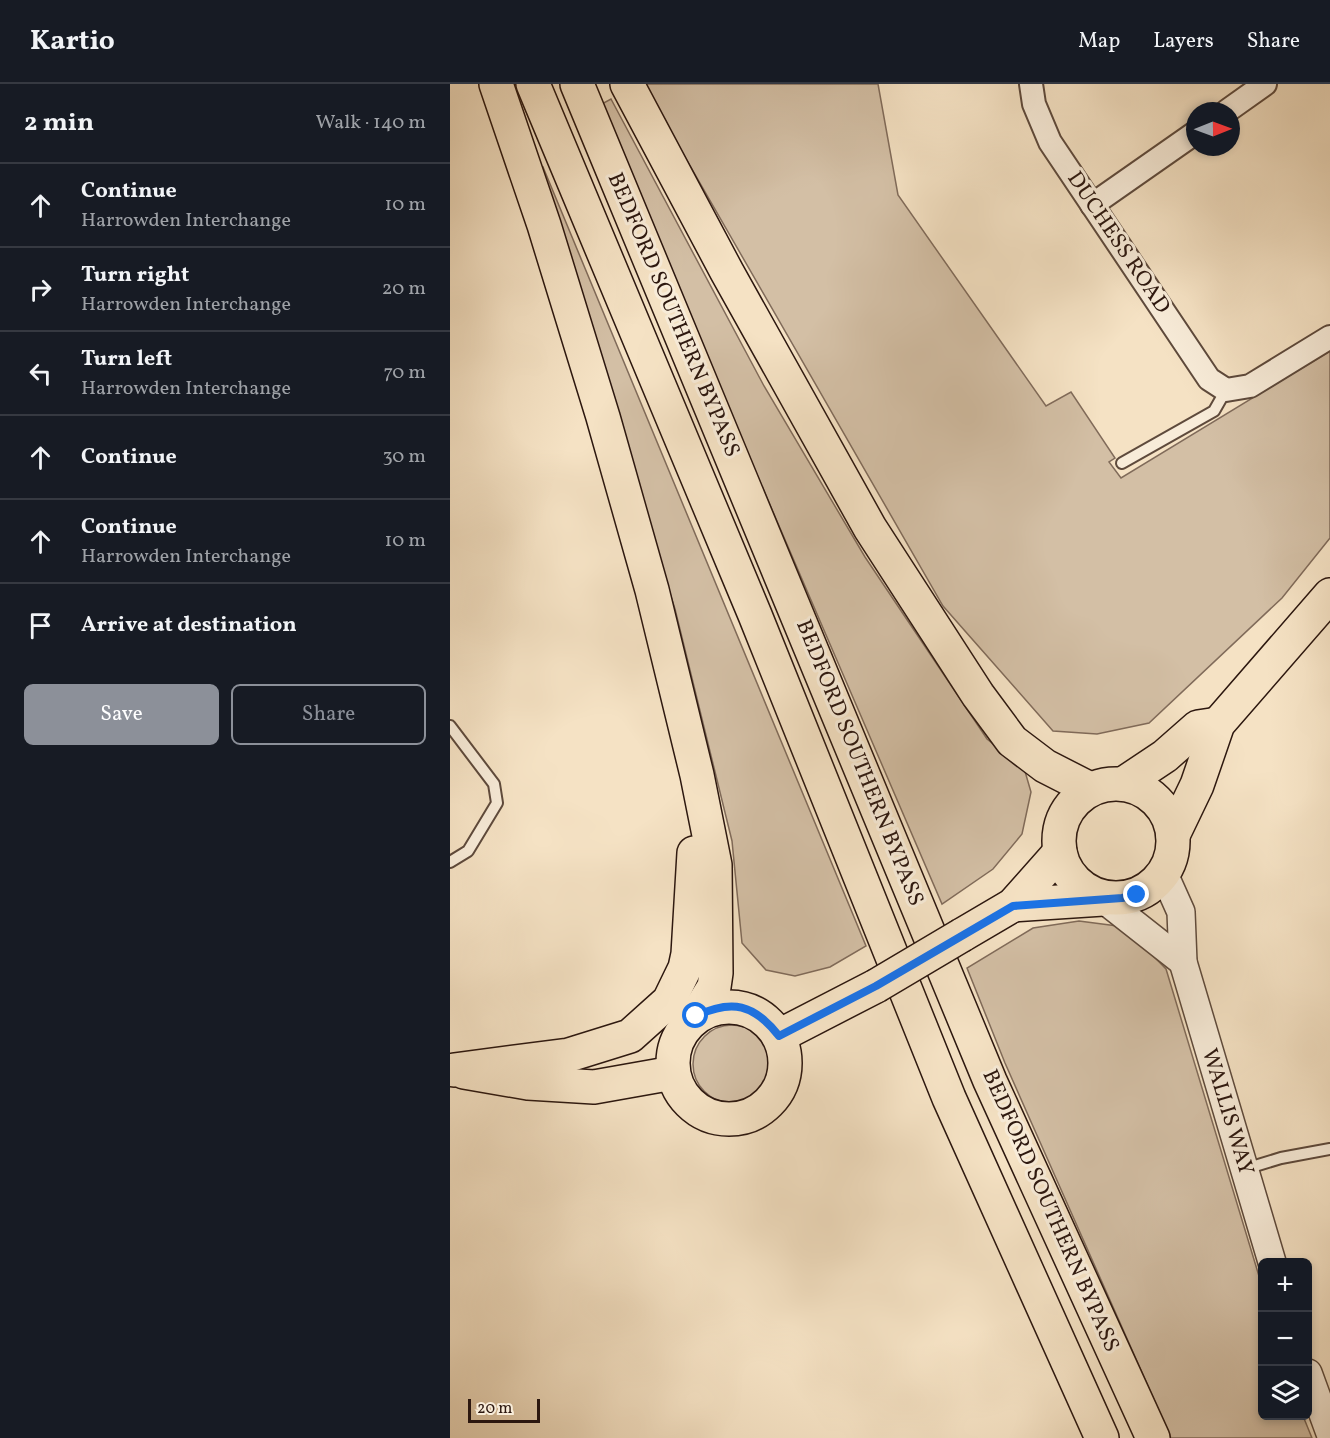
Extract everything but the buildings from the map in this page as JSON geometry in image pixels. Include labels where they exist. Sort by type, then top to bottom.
[{"type":"main road","points":[[496,84],[544,225],[603,417],[651,590],[697,775],[715,865],[716,973],[714,987],[696,1016],[676,1041],[673,1072],[680,1091],[692,1106],[709,1116],[729,1120],[748,1116],[765,1107],[778,1092],[785,1074],[785,1054],[779,1036],[767,1021],[751,1010],[733,1006],[714,1008],[696,1016]]},
{"type":"main road","name":"BEDFORD SOUTHERN BYPASS","points":[[533,84],[754,615],[949,1098],[1102,1438]]},
{"type":"main road","name":"BEDFORD SOUTHERN BYPASS","points":[[577,84],[990,1081],[1153,1438]]},
{"type":"main road","points":[[627,84],[727,272],[870,528],[978,695],[1012,741],[1045,766],[1090,789]]},
{"type":"main road","points":[[1013,906],[1122,898],[1137,895],[1151,888],[1164,874],[1172,854],[1173,835],[1197,785],[1218,724],[1330,595]]},
{"type":"main road","points":[[1123,784],[1165,756],[1198,727],[1218,724]]},
{"type":"main road","points":[[452,1070],[569,1056],[630,1036],[669,1001],[685,968],[688,954],[697,775]]},
{"type":"main road","points":[[1103,898],[1088,892],[1060,852],[1059,833],[1064,815],[1075,800],[1090,789],[1106,784],[1123,784],[1139,790],[1155,801],[1163,811],[1173,835]]},
{"type":"main road","points":[[779,1036],[876,986],[1013,906],[1060,852]]},
{"type":"main road","points":[[452,1070],[528,1083],[594,1087],[673,1072]]},
{"type":"street","name":"DUCHESS ROAD","points":[[1031,84],[1034,104],[1050,142],[1209,379],[1226,390]]},
{"type":"street","points":[[1240,102],[1265,84]]},
{"type":"street","points":[[1092,205],[1186,139]]},
{"type":"street","points":[[1226,390],[1251,386],[1330,337]]},
{"type":"street","name":"WALLIS WAY","points":[[1164,874],[1181,912],[1183,963],[1271,1258]]},
{"type":"street","points":[[1103,898],[1183,963]]},
{"type":"street","points":[[1312,1384],[1330,1433]]},
{"type":"lane","points":[[1122,463],[1214,411],[1226,390]]},
{"type":"lane","points":[[450,726],[494,784],[497,804],[468,851],[450,862]]},
{"type":"lane","points":[[1245,1169],[1281,1158],[1330,1149]]},
{"type":"shaded area","points":[[643,84],[878,84],[898,195],[1046,406],[1071,392],[1115,458],[1109,462],[1121,478],[1330,351],[1330,538],[1282,598],[1149,723],[1097,734],[1053,731],[943,606]]},
{"type":"shaded area","points":[[611,99],[764,386],[865,557],[987,739],[1024,768],[1031,792],[1022,834],[993,869],[942,904],[598,106]]},
{"type":"shaded area","points":[[543,167],[866,946],[830,967],[795,976],[766,970],[742,943],[732,841],[675,609],[534,170]]},
{"type":"shaded area","points":[[1079,921],[1125,927],[1166,969],[1258,1273],[1258,1420],[1305,1420],[1312,1438],[1171,1438],[1005,1063],[967,968],[1033,928]]},
{"type":"shaded area","points":[[732,1025],[747,1028],[764,1042],[771,1064],[768,1079],[754,1096],[732,1103],[717,1100],[700,1086],[693,1064],[696,1049],[710,1032]]},
{"type":"route","points":[[696,1016],[714,1008],[733,1006],[751,1010],[767,1021],[779,1036],[876,986],[1013,906],[1137,895]]}]
